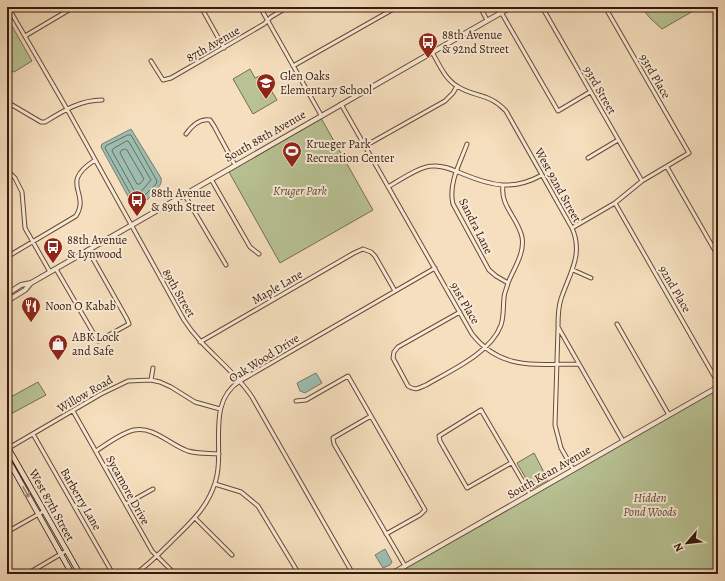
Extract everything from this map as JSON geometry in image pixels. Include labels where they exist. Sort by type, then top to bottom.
[{"type":"main road","name":"West 87th Street","points":[[7,447],[80,574]]},
{"type":"main road","name":"West 87th Street","points":[[7,458],[72,574]]},
{"type":"street","name":"89th Street","points":[[8,7],[9,13],[66,109],[184,320],[200,342],[240,381],[255,402],[353,574]]},
{"type":"street","points":[[24,36],[74,7]]},
{"type":"street","points":[[202,7],[224,48]]},
{"type":"street","points":[[260,7],[321,115]]},
{"type":"street","name":"87th Avenue","points":[[151,61],[163,80],[171,78],[264,24],[270,17],[288,7]]},
{"type":"street","points":[[293,66],[396,7]]},
{"type":"street","points":[[480,7],[487,20]]},
{"type":"street","name":"South 88th Avenue","points":[[7,294],[21,285],[30,283],[56,269],[510,7]]},
{"type":"street","name":"93rd Street","points":[[542,7],[642,181]]},
{"type":"street","name":"93rd Place","points":[[605,7],[689,154],[667,167]]},
{"type":"street","points":[[502,12],[558,111],[590,92]]},
{"type":"street","name":"West 92nd Street","points":[[432,52],[446,77],[462,89],[490,98],[508,115],[572,228],[576,246],[576,256],[573,270],[559,306],[557,364]]},
{"type":"street","points":[[365,146],[445,101],[453,93],[457,86]]},
{"type":"street","points":[[7,102],[41,122],[45,122],[66,109],[83,102],[102,100]]},
{"type":"street","name":"91st Place","points":[[341,104],[472,334],[484,347],[500,358],[519,363],[557,364]]},
{"type":"street","points":[[186,134],[190,127],[202,120],[210,120],[235,165]]},
{"type":"street","points":[[588,158],[618,140]]},
{"type":"street","name":"Sandra Lane","points":[[467,144],[451,190],[452,199],[457,213],[489,270],[508,283]]},
{"type":"street","points":[[7,257],[76,216],[80,208],[76,187],[77,177],[83,169],[95,160]]},
{"type":"street","points":[[388,187],[428,166],[444,166],[477,180],[503,186],[523,184],[542,175]]},
{"type":"street","points":[[572,228],[615,203],[642,181],[667,167],[718,256]]},
{"type":"street","points":[[7,170],[15,178],[21,189],[24,203],[24,224],[50,272]]},
{"type":"street","points":[[211,179],[250,247],[259,254]]},
{"type":"street","points":[[460,312],[398,347],[394,352],[393,358],[408,386],[412,389],[426,386],[472,359],[494,338],[501,326],[504,296],[508,283],[521,255],[522,237],[504,200],[503,186]]},
{"type":"street","points":[[184,194],[226,265]]},
{"type":"street","name":"92nd Place","points":[[615,203],[718,383]]},
{"type":"street","points":[[364,245],[363,249],[371,252],[375,256],[395,291]]},
{"type":"street","name":"Maple Lane","points":[[200,342],[363,249]]},
{"type":"street","points":[[56,269],[98,341],[129,324],[128,319],[88,250]]},
{"type":"street","name":"Oak Wood Drive","points":[[135,574],[195,518],[207,502],[215,484],[219,467],[220,409],[227,393],[235,384],[435,268]]},
{"type":"street","points":[[573,270],[591,278]]},
{"type":"street","name":"South 88th Avenue","points":[[7,301],[25,290],[30,283]]},
{"type":"street","points":[[617,324],[669,415]]},
{"type":"street","points":[[558,327],[623,441]]},
{"type":"street","points":[[573,470],[561,448],[556,425],[557,364],[578,364]]},
{"type":"street","points":[[151,380],[153,368]]},
{"type":"street","points":[[296,401],[306,400],[348,376],[425,510],[420,515],[386,534]]},
{"type":"street","name":"Willow Road","points":[[7,447],[33,434],[101,394],[123,383],[138,380],[151,380],[171,387],[195,402],[220,409]]},
{"type":"street","name":"South Kean Avenue","points":[[391,574],[718,387]]},
{"type":"street","points":[[511,463],[467,488],[440,441],[439,436],[481,410],[530,494]]},
{"type":"street","name":"Sycamore Drive","points":[[73,411],[152,551],[175,574]]},
{"type":"street","points":[[371,416],[333,438],[336,448],[405,566]]},
{"type":"street","points":[[96,451],[127,432],[140,429],[152,432],[189,451],[219,454]]},
{"type":"street","name":"Barberry Lane","points":[[33,434],[113,574]]},
{"type":"street","points":[[215,484],[241,492],[258,506],[299,574]]},
{"type":"street","points":[[126,504],[153,489]]},
{"type":"street","points":[[7,532],[44,511]]},
{"type":"street","points":[[195,518],[232,555]]},
{"type":"street","points":[[27,574],[66,551]]},
{"type":"street","points":[[37,568],[41,574]]},
{"type":"green space","points":[[641,7],[700,7],[662,29]]},
{"type":"green space","points":[[8,19],[32,61],[14,72],[7,69]]},
{"type":"green space","points":[[250,69],[255,78],[262,75],[277,100],[253,114],[233,79]]},
{"type":"green space","name":"Kruger Park","points":[[321,118],[373,210],[280,263],[229,172]]},
{"type":"green space","points":[[38,382],[46,395],[7,416],[7,399]]},
{"type":"green space","name":"Hidden Pond Woods","points":[[718,387],[718,574],[392,574]]},
{"type":"green space","points":[[534,453],[548,480],[532,489],[517,463]]},
{"type":"water","points":[[131,129],[161,178],[161,184],[153,195],[141,206],[135,209],[101,147],[102,144]]},
{"type":"water","points":[[316,373],[322,383],[305,393],[300,391],[297,383]]},
{"type":"water","points":[[385,549],[392,562],[390,565],[383,568],[375,555]]},
{"type":"place","name":"88th Avenue & 92nd Street","points":[[428,59]]},
{"type":"place","name":"Glen Oaks Elementary School","points":[[266,100]]},
{"type":"place","name":"Krueger Park Recreation Center","points":[[292,168]]},
{"type":"place","name":"88th Avenue & 89th Street","points":[[137,217]]},
{"type":"place","name":"88th Avenue & Lynwood","points":[[53,264]]},
{"type":"place","name":"Noon O Kabab","points":[[31,323]]},
{"type":"place","name":"ABK Lock and Safe","points":[[58,361]]}]
